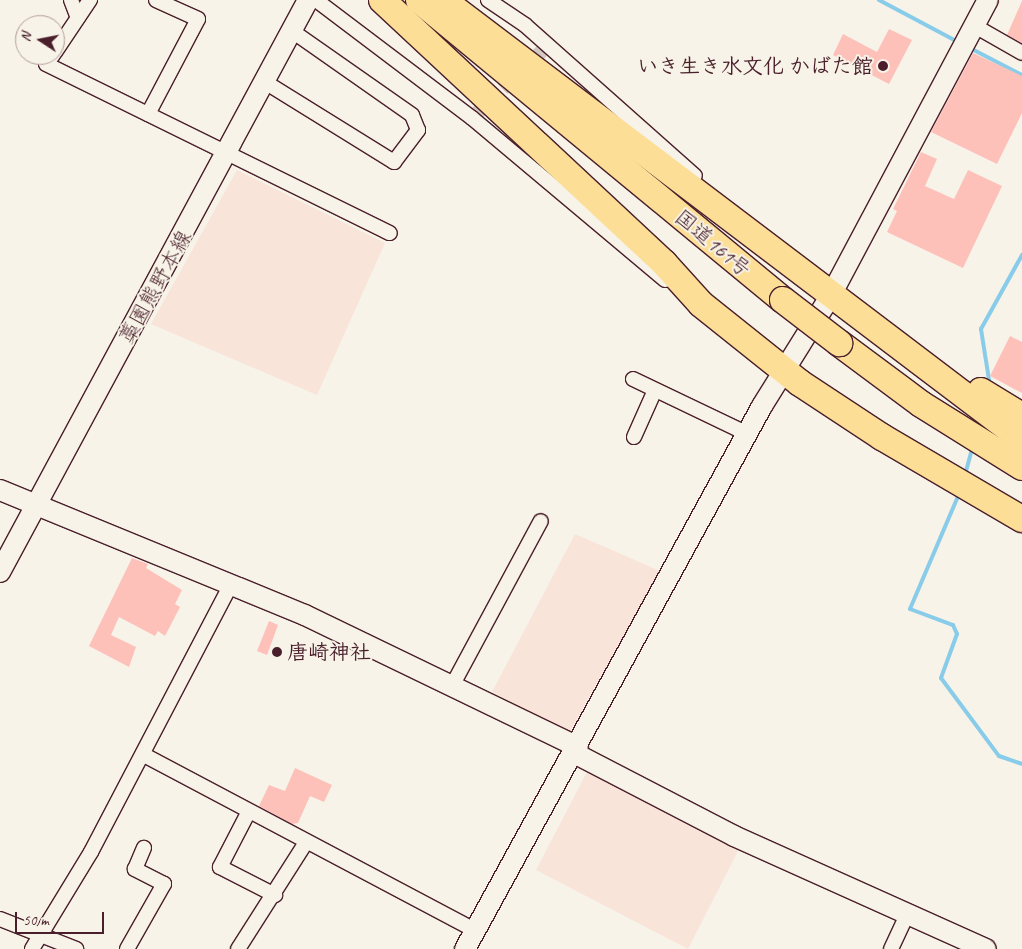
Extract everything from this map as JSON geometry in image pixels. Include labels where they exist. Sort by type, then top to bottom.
[{"type":"highway","points":[[382,0],[664,264],[701,304],[787,370],[882,437],[885,453],[961,493],[1022,518]]},
{"type":"highway","name":"国道161号","points":[[419,0],[783,300],[838,343],[976,439],[1022,467]]},
{"type":"highway","points":[[443,0],[729,221],[900,345],[985,403],[1022,439]]},
{"type":"highway","points":[[985,403],[1022,416]]},
{"type":"highway","points":[[961,493],[1022,538]]},
{"type":"street","points":[[70,0],[78,18]]},
{"type":"street","points":[[65,37],[90,0]]},
{"type":"street","points":[[148,114],[198,19],[156,0]]},
{"type":"street","name":"藁園熊野本線","points":[[0,572],[228,153],[308,0]]},
{"type":"street","points":[[316,0],[472,118],[659,276],[701,304]]},
{"type":"street","points":[[488,0],[525,25],[731,208],[729,221]]},
{"type":"street","points":[[465,949],[748,434],[831,295],[966,38],[988,0]]},
{"type":"street","points":[[265,82],[394,162],[418,130],[412,115],[292,31]]},
{"type":"street","points":[[966,38],[1022,53]]},
{"type":"street","points":[[48,65],[390,232]]},
{"type":"street","points":[[633,379],[748,434]]},
{"type":"street","points":[[634,438],[655,390]]},
{"type":"street","points":[[0,490],[230,586],[305,615],[452,686],[576,750],[734,836],[986,949]]},
{"type":"street","points":[[452,686],[541,521]]},
{"type":"street","points":[[35,943],[144,755],[230,586]]},
{"type":"street","points":[[144,755],[175,768],[248,813],[305,844],[475,930]]},
{"type":"street","points":[[248,813],[220,867],[274,895]]},
{"type":"street","points":[[238,949],[305,844]]},
{"type":"street","points":[[127,949],[164,884],[135,869],[144,848]]},
{"type":"street","points":[[891,949],[907,914]]},
{"type":"street","points":[[0,919],[35,943],[76,949]]},
{"type":"shaded area","points":[[237,170],[385,243],[317,395],[151,324]]},
{"type":"shaded area","points":[[575,534],[660,571],[569,733],[492,692]]},
{"type":"shaded area","points":[[588,770],[739,849],[688,949],[536,870]]},
{"type":"building","points":[[1022,1],[1022,43],[1007,35]]},
{"type":"building","points":[[889,29],[912,40],[889,84],[833,55],[843,34],[877,52]]},
{"type":"building","points":[[973,53],[1022,76],[1022,113],[997,164],[931,132]]},
{"type":"building","points":[[921,152],[937,159],[925,186],[954,199],[968,170],[1002,186],[963,268],[887,232],[897,211],[893,209]]},
{"type":"building","points":[[1010,336],[1022,342],[1022,393],[990,376]]},
{"type":"building","points":[[132,558],[148,564],[146,568],[182,590],[175,604],[180,607],[165,636],[158,631],[155,636],[119,617],[111,635],[136,647],[129,667],[89,646]]},
{"type":"building","points":[[269,621],[278,625],[267,655],[257,651]]},
{"type":"building","points":[[295,768],[332,785],[324,802],[310,796],[298,823],[292,824],[259,806],[269,785],[285,791]]},
{"type":"waterway","points":[[879,0],[958,42]]},
{"type":"waterway","points":[[968,47],[1022,75]]},
{"type":"waterway","points":[[990,386],[981,329],[1022,255]]},
{"type":"waterway","points":[[965,475],[972,448]]},
{"type":"waterway","points":[[959,494],[910,609],[953,625],[957,634],[941,678],[999,756],[1022,764]]},
{"type":"tunnel","points":[[472,118],[548,45]]},
{"type":"place","name":"いき生き水文化 かばた館","points":[[883,66]]},
{"type":"place","name":"唐崎神社","points":[[277,652]]}]
